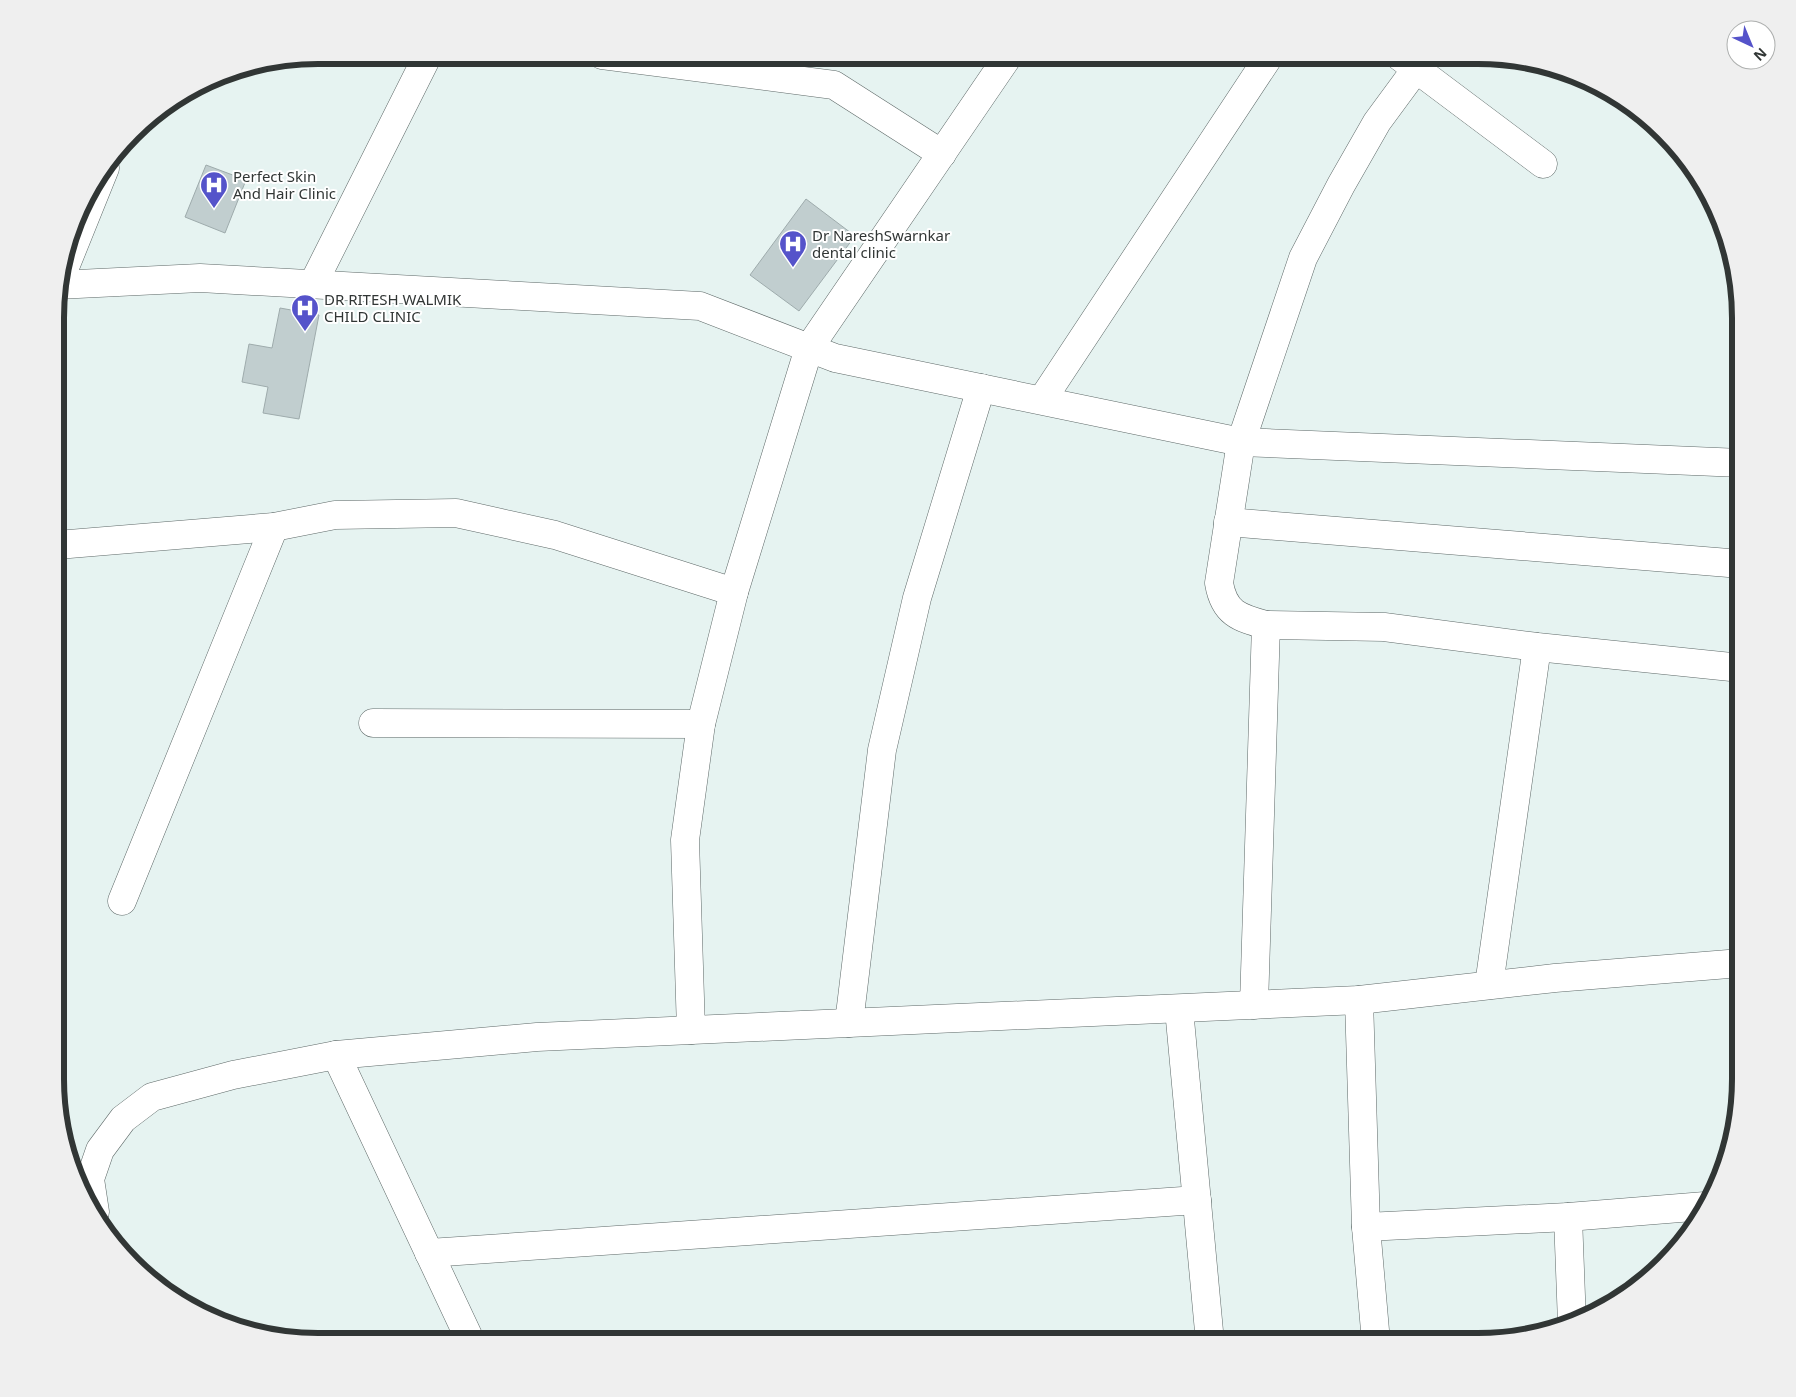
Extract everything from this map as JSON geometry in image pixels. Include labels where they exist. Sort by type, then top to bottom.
[{"type":"street","points":[[313,284],[423,64]]},
{"type":"street","points":[[705,64],[834,85],[942,154]]},
{"type":"street","points":[[691,1030],[685,840],[701,724],[734,592],[809,348],[1003,64]]},
{"type":"street","points":[[1042,400],[1265,64]]},
{"type":"street","points":[[1406,64],[1304,258],[1241,442],[1219,583],[1222,598],[1237,615],[1266,625],[1384,627],[1537,647],[1732,667]]},
{"type":"street","points":[[1410,64],[1543,164]]},
{"type":"street","points":[[76,240],[90,206]]},
{"type":"street","points":[[66,286],[200,278],[700,306],[835,358],[1241,442],[1732,463]]},
{"type":"street","points":[[848,1023],[882,750],[917,598],[981,388]]},
{"type":"street","points":[[64,544],[274,527],[335,515],[456,513],[555,535],[734,592]]},
{"type":"street","points":[[1228,522],[1732,563]]},
{"type":"street","points":[[122,901],[274,527]]},
{"type":"street","points":[[1254,1005],[1266,625]]},
{"type":"street","points":[[1489,986],[1537,647]]},
{"type":"street","points":[[373,723],[701,724]]},
{"type":"street","points":[[92,1196],[90,1178],[100,1150],[123,1119],[152,1097],[233,1075],[336,1056],[537,1036],[1359,1000],[1554,978],[1732,964]]},
{"type":"street","points":[[1359,1000],[1366,1227],[1375,1333]]},
{"type":"street","points":[[1179,1009],[1209,1333]]},
{"type":"street","points":[[336,1056],[467,1333]]},
{"type":"street","points":[[429,1253],[1196,1200]]},
{"type":"street","points":[[1366,1227],[1568,1217],[1698,1207]]},
{"type":"street","points":[[1568,1217],[1572,1316]]},
{"type":"building","points":[[206,165],[246,180],[225,233],[185,217]]},
{"type":"building","points":[[806,199],[855,236],[799,311],[750,275]]},
{"type":"building","points":[[280,308],[319,315],[299,419],[263,413],[268,387],[242,382],[249,344],[272,348]]},
{"type":"place","name":"Perfect Skin And Hair Clinic","points":[[214,209]]},
{"type":"place","name":"Dr NareshSwarnkar dental clinic","points":[[793,268]]},
{"type":"place","name":"DR RITESH WALMIK CHILD CLINIC","points":[[305,332]]}]
